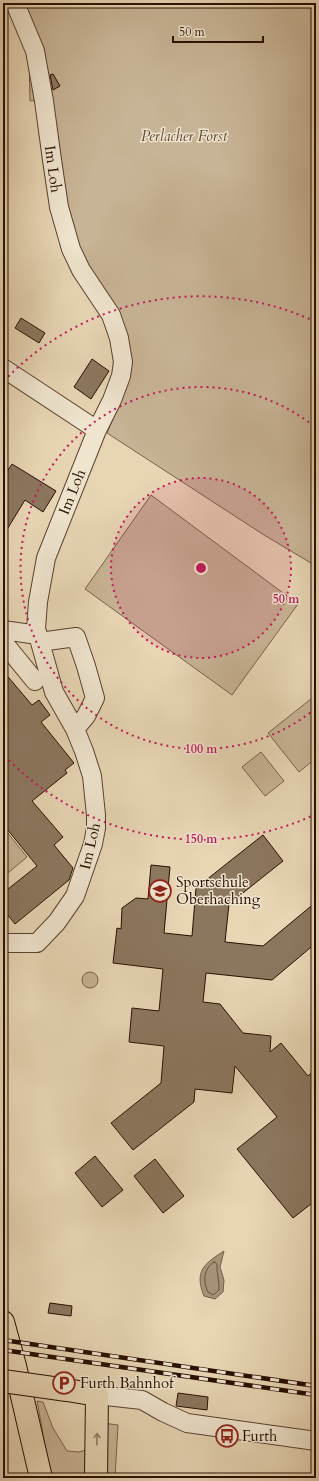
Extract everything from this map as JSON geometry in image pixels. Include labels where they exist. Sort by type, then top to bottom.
[{"type":"main road","points":[[3,1322],[16,1366],[41,1478]]},
{"type":"main road","points":[[3,1381],[97,1395],[96,1478]]},
{"type":"street","name":"Im Loh","points":[[3,943],[37,943],[57,922],[75,896],[85,870],[96,828],[95,799],[92,776],[75,729],[54,692],[36,629],[38,602],[46,558],[97,430],[112,400],[121,376],[123,362],[119,338],[111,315],[81,270],[71,249],[59,207],[44,101],[35,51],[15,3]]},
{"type":"street","points":[[3,368],[97,430]]},
{"type":"street","points":[[3,630],[39,638],[76,637],[95,698],[86,716],[75,729]]},
{"type":"street","points":[[3,637],[4,643],[35,680]]},
{"type":"street","points":[[97,1395],[142,1400],[187,1423],[316,1441]]},
{"type":"green space","name":"Perlacher Forst","points":[[19,3],[316,3],[316,566],[264,535],[107,433],[119,405],[128,360],[74,248],[47,99],[30,101],[29,59]]},
{"type":"green space","points":[[151,495],[298,604],[232,695],[85,589]]},
{"type":"green space","points":[[316,695],[316,758],[299,772],[268,733]]},
{"type":"green space","points":[[261,752],[284,781],[265,796],[242,767]]},
{"type":"green space","points":[[7,832],[27,857],[3,877],[3,835]]},
{"type":"green space","points":[[87,972],[93,972],[98,977],[96,986],[93,988],[87,988],[82,983],[82,977]]},
{"type":"green space","points":[[37,1401],[43,1402],[53,1428],[67,1451],[79,1452],[89,1449],[89,1478],[51,1478]]},
{"type":"green space","points":[[103,1423],[118,1425],[115,1478],[103,1478]]},
{"type":"water","points":[[224,1251],[220,1267],[224,1280],[223,1292],[215,1299],[204,1296],[200,1280],[203,1269],[206,1264]]},
{"type":"building","points":[[53,74],[60,86],[53,90],[50,75]]},
{"type":"building","points":[[21,318],[45,333],[39,343],[15,328]]},
{"type":"building","points":[[92,359],[109,371],[91,399],[74,387]]},
{"type":"building","points":[[12,464],[56,491],[43,512],[25,500],[3,536],[3,478]]},
{"type":"building","points":[[3,671],[32,705],[39,700],[50,715],[41,722],[74,763],[65,770],[67,773],[32,801],[63,837],[54,845],[73,868],[69,880],[15,924],[3,909],[3,893],[37,866],[3,824]]},
{"type":"building","points":[[263,835],[283,861],[229,904],[225,942],[263,946],[316,902],[316,943],[272,980],[206,973],[203,1002],[220,1004],[243,1033],[271,1036],[270,1052],[281,1043],[308,1076],[316,1069],[316,1200],[293,1218],[237,1149],[277,1117],[235,1066],[232,1093],[195,1089],[194,1102],[133,1150],[111,1123],[161,1083],[164,1046],[129,1042],[132,1008],[159,1011],[163,969],[113,963],[117,928],[121,929],[122,908],[136,898],[148,899],[151,865],[170,867],[164,933],[192,936],[196,888]]},
{"type":"building","points":[[95,1156],[123,1190],[102,1207],[75,1173]]},
{"type":"building","points":[[155,1159],[184,1196],[163,1213],[134,1176]]},
{"type":"building","points":[[50,1303],[72,1306],[71,1316],[48,1313]]},
{"type":"building","points":[[178,1393],[208,1397],[207,1410],[176,1406]]},
{"type":"railway","points":[[3,1340],[316,1386]]},
{"type":"railway","points":[[3,1350],[316,1395]]},
{"type":"place","name":"Sportschule Oberhaching","points":[[160,891]]},
{"type":"place","name":"Furth Bahnhof","points":[[64,1383]]},
{"type":"place","name":"Furth","points":[[227,1436]]}]
